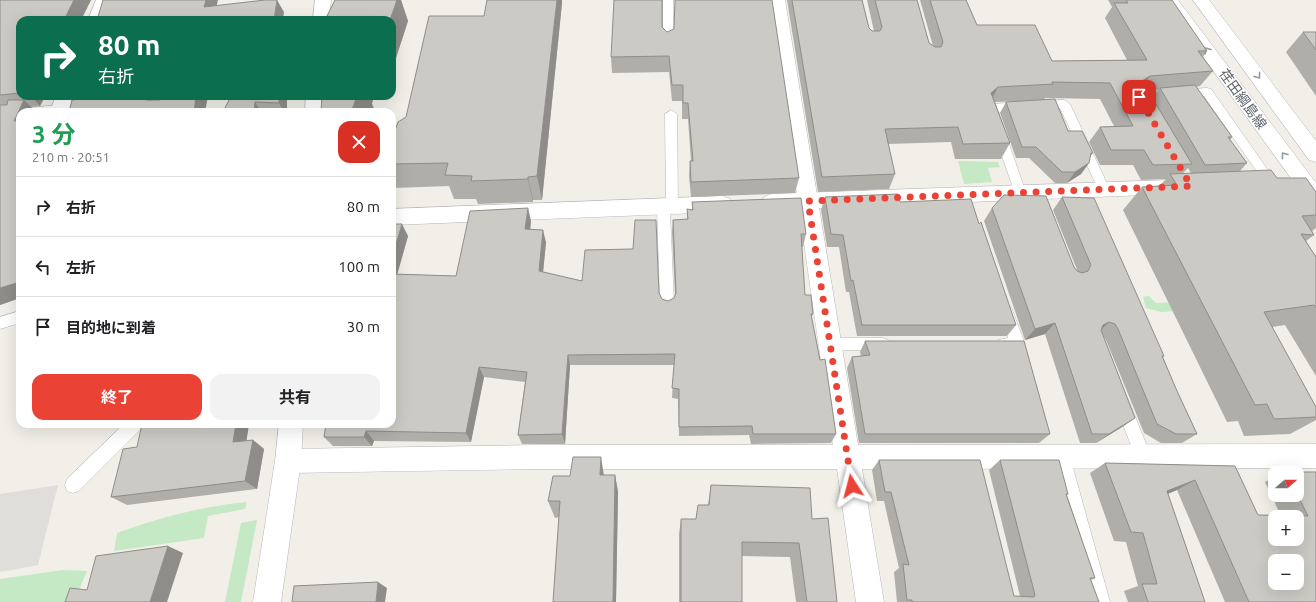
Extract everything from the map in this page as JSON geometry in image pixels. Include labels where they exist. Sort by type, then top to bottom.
[{"type":"street","points":[[98,16],[104,0]]},
{"type":"street","points":[[321,16],[323,0]]},
{"type":"street","points":[[777,0],[870,602]]},
{"type":"street","name":"荏田綱島線","points":[[1170,0],[1310,182],[1316,198]]},
{"type":"street","name":"荏田綱島線","points":[[1201,0],[1316,155]]},
{"type":"street","points":[[62,102],[162,100]]},
{"type":"street","points":[[1249,184],[1310,182]]},
{"type":"street","points":[[396,217],[808,201],[970,202],[1104,190],[1191,186]]},
{"type":"street","points":[[267,602],[288,461],[291,428]]},
{"type":"street","points":[[288,461],[537,457],[848,458],[977,465],[1062,457],[1316,456]]},
{"type":"lane","points":[[668,0],[668,43]]},
{"type":"lane","points":[[1147,111],[1139,97],[1207,92],[1270,183]]},
{"type":"lane","points":[[42,108],[62,102]]},
{"type":"lane","points":[[1034,197],[991,108],[1064,104],[1104,190]]},
{"type":"lane","points":[[667,305],[671,114]]},
{"type":"lane","points":[[986,344],[1018,344],[1003,299]]},
{"type":"lane","points":[[0,323],[16,318]]},
{"type":"lane","points":[[830,344],[893,344]]},
{"type":"lane","points":[[1118,391],[1143,456]]},
{"type":"lane","points":[[73,486],[132,428]]},
{"type":"lane","points":[[1062,457],[1102,602]]},
{"type":"shaded area","points":[[58,485],[38,565],[0,572],[0,494]]},
{"type":"green space","points":[[958,161],[998,162],[1000,167],[988,168],[992,182],[964,184]]},
{"type":"green space","points":[[1149,296],[1156,303],[1222,300],[1225,308],[1161,312],[1146,308],[1143,297]]},
{"type":"green space","points":[[247,502],[245,509],[208,516],[204,538],[114,551],[117,533],[181,513]]},
{"type":"green space","points":[[257,520],[241,602],[225,602],[241,523]]},
{"type":"green space","points":[[63,570],[87,571],[74,602],[0,602],[0,579]]},
{"type":"building","points":[[0,0],[74,0],[66,16],[16,16],[16,93],[0,95]]},
{"type":"building","points":[[103,0],[206,0],[204,7],[277,0],[275,16],[98,16]]},
{"type":"building","points":[[335,0],[397,0],[391,16],[327,16]]},
{"type":"building","points":[[487,0],[557,0],[537,176],[528,177],[528,179],[471,181],[472,176],[445,175],[448,163],[396,164],[396,128],[398,122],[406,117],[429,16],[484,16]]},
{"type":"building","points":[[614,0],[662,0],[662,27],[667,32],[674,29],[675,0],[772,0],[799,178],[691,182],[690,161],[693,161],[688,103],[683,103],[683,85],[672,85],[669,56],[611,57]]},
{"type":"building","points":[[792,0],[862,0],[869,28],[872,31],[880,31],[882,27],[875,0],[917,0],[929,43],[935,47],[941,47],[943,42],[930,0],[966,0],[977,25],[1035,25],[1052,61],[1147,60],[1114,3],[1128,3],[1126,0],[1172,0],[1207,51],[1198,51],[1213,71],[1150,76],[1142,81],[1192,164],[1153,165],[1144,150],[1111,150],[1100,127],[1133,126],[1110,83],[1052,82],[1053,84],[998,87],[991,93],[1010,143],[963,144],[958,127],[885,129],[895,174],[822,177]]},
{"type":"building","points":[[1303,32],[1316,32],[1316,50]]},
{"type":"building","points":[[1195,85],[1232,137],[1228,137],[1247,163],[1205,165],[1160,88]]},
{"type":"building","points":[[1055,99],[1068,131],[1082,131],[1093,153],[1091,153],[1089,163],[1075,172],[1062,172],[1036,147],[1022,147],[1006,102]]},
{"type":"building","points":[[8,100],[24,100],[20,108],[16,108],[16,117],[14,121],[16,121],[16,283],[0,288],[0,105],[7,105]]},
{"type":"building","points":[[72,100],[196,100],[194,108],[70,108]]},
{"type":"building","points":[[229,100],[279,100],[279,103],[255,102],[254,108],[225,108]]},
{"type":"building","points":[[322,100],[356,100],[353,108],[321,108]]},
{"type":"building","points":[[1271,170],[1277,178],[1306,178],[1316,192],[1316,215],[1302,216],[1314,235],[1301,234],[1316,257],[1316,307],[1314,305],[1264,312],[1316,407],[1316,417],[1274,419],[1267,404],[1255,405],[1142,187],[1177,185],[1170,174]]},
{"type":"building","points":[[898,194],[900,202],[971,199],[979,224],[981,222],[1016,325],[862,325],[853,280],[851,281],[843,235],[831,234],[825,197]]},
{"type":"building","points":[[1004,195],[1046,196],[1074,267],[1077,271],[1082,273],[1088,271],[1091,265],[1062,197],[1094,198],[1197,434],[1176,434],[1157,424],[1118,329],[1115,324],[1109,322],[1103,325],[1101,330],[1135,418],[1109,434],[1092,434],[1055,323],[1035,329],[992,208]]},
{"type":"building","points":[[801,198],[806,234],[801,234],[805,295],[811,295],[813,314],[811,314],[820,360],[825,359],[836,434],[753,434],[752,426],[679,427],[679,389],[672,388],[675,354],[568,355],[562,434],[518,435],[527,372],[479,367],[466,433],[366,431],[364,437],[324,437],[325,428],[396,428],[396,274],[456,276],[470,211],[528,208],[525,229],[543,230],[539,271],[582,281],[585,250],[633,249],[635,220],[656,220],[659,293],[662,299],[668,301],[674,298],[676,293],[673,220],[688,219],[687,209],[693,210],[692,202]]},
{"type":"building","points":[[396,224],[402,224],[396,244]]},
{"type":"building","points":[[865,341],[1024,341],[1050,434],[865,434],[852,357],[870,355]]},
{"type":"building","points":[[141,428],[235,428],[233,442],[253,440],[245,481],[111,497],[123,449],[137,447]]},
{"type":"building","points":[[573,457],[601,457],[600,475],[615,475],[613,602],[553,602],[560,501],[548,501],[553,476],[570,476]]},
{"type":"building","points":[[879,460],[980,460],[1014,596],[1034,597],[1035,595],[1000,460],[1059,460],[1068,494],[1066,494],[1095,578],[1090,578],[1099,602],[912,602],[912,600],[907,600],[903,564],[909,565],[891,492],[885,492]]},
{"type":"building","points":[[1105,463],[1235,466],[1258,515],[1268,515],[1268,546],[1304,546],[1304,516],[1308,516],[1301,502],[1304,502],[1304,472],[1316,472],[1316,602],[1249,602],[1195,480],[1167,491],[1205,602],[1148,602],[1142,584],[1157,584],[1143,533],[1131,532]]},
{"type":"building","points":[[711,485],[810,488],[812,519],[828,518],[837,602],[807,602],[799,543],[742,542],[742,602],[681,602],[681,519],[696,519],[698,505],[709,505]]},
{"type":"building","points":[[168,546],[150,602],[65,602],[70,588],[87,590],[96,556]]},
{"type":"building","points":[[378,582],[376,602],[292,602],[294,586]]},
{"type":"route","points":[[852,486],[808,201],[1191,186],[1139,97]]}]
